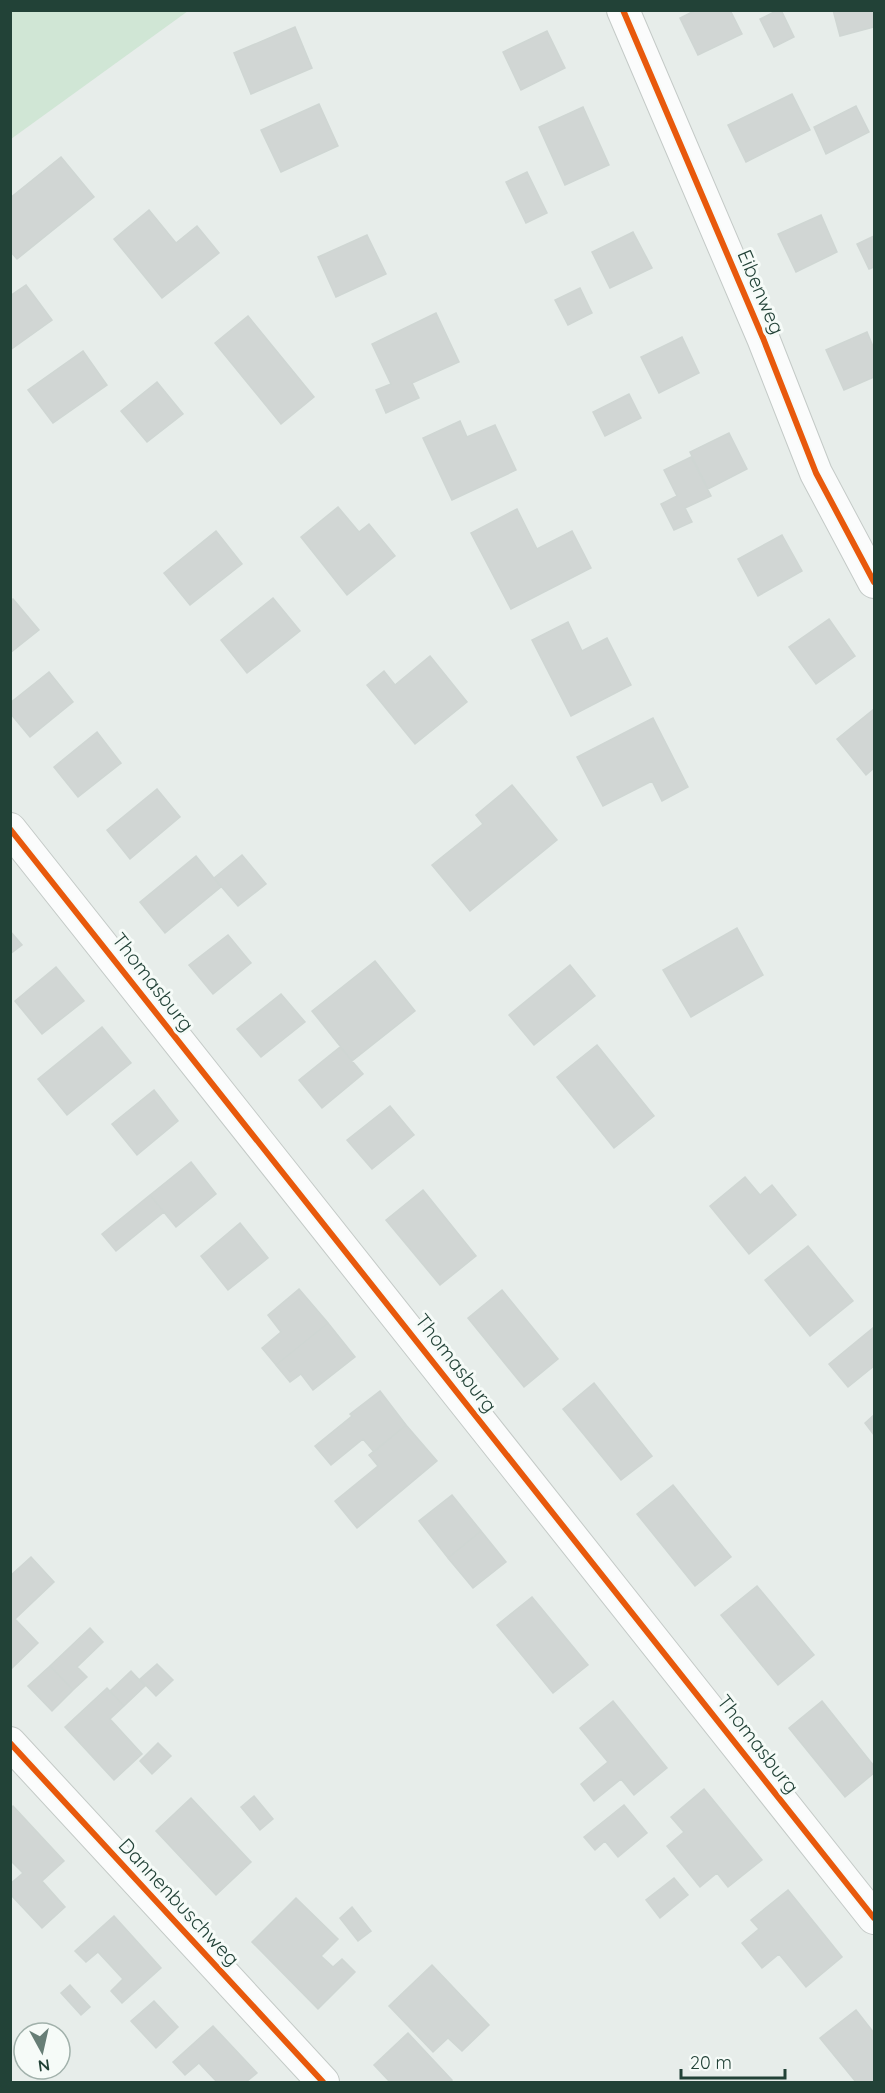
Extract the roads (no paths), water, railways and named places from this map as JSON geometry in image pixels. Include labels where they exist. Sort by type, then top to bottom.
[{"type":"street","name":"Eibenweg","points":[[623,10],[763,338],[816,472],[874,582]]},
{"type":"street","name":"Thomasburg","points":[[10,829],[874,1918]]},
{"type":"street","name":"Dannenbuschweg","points":[[10,1743],[323,2082]]}]
